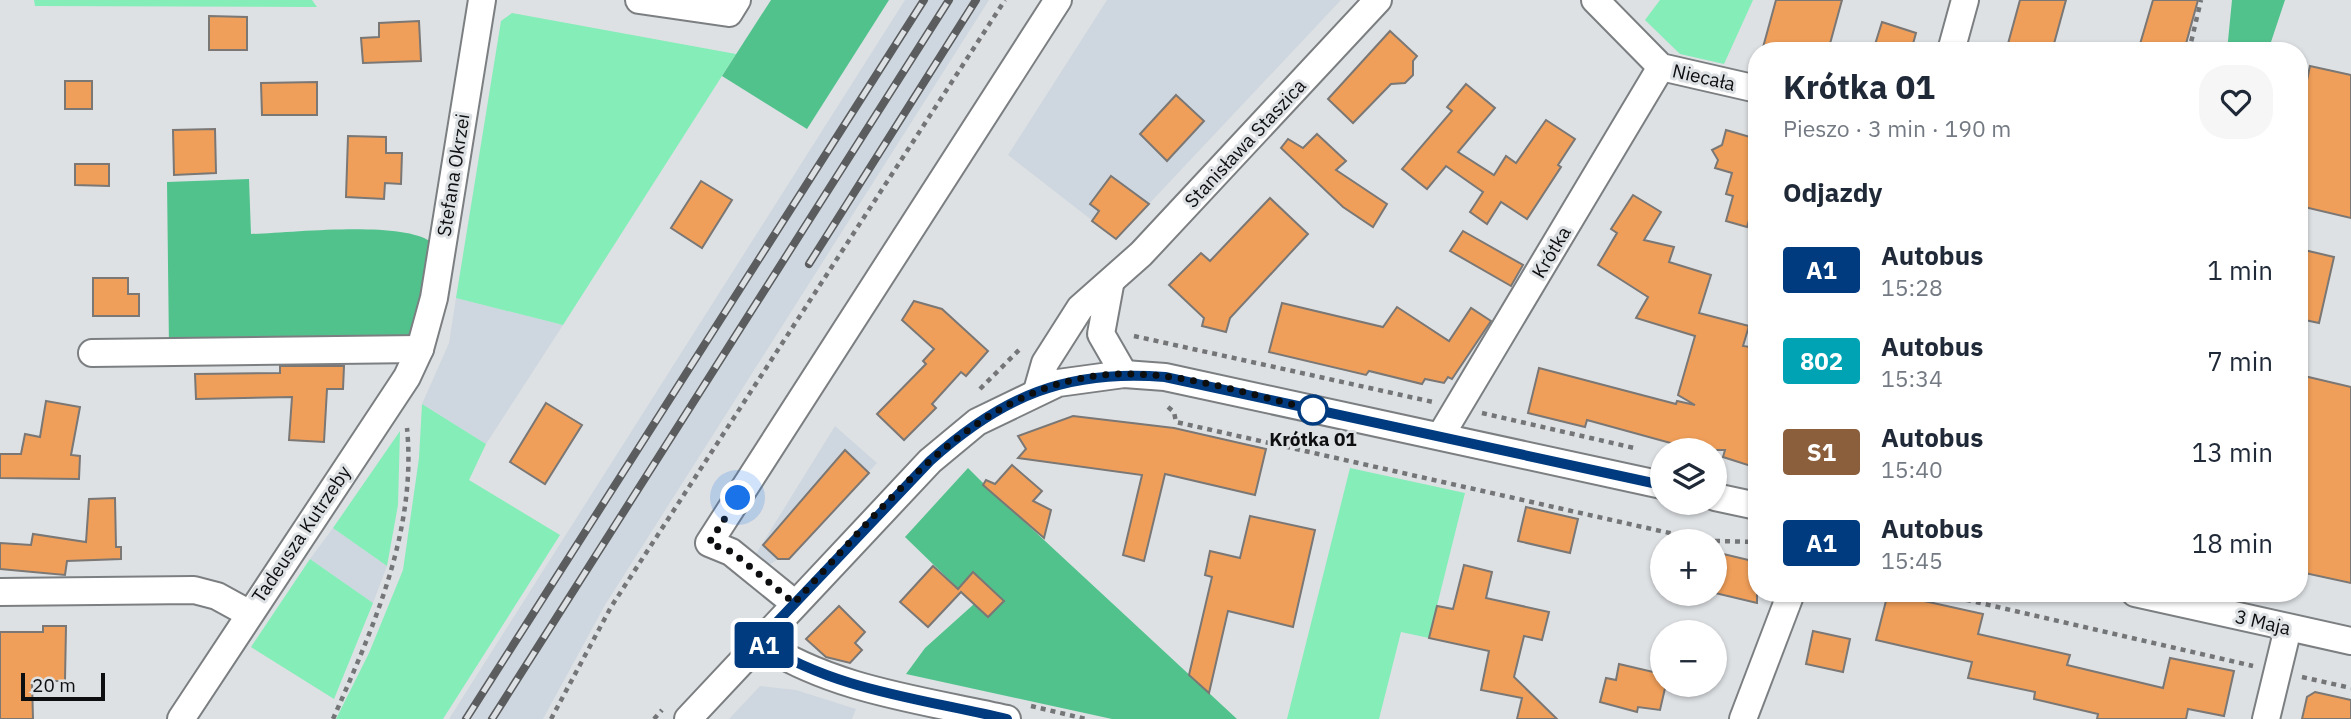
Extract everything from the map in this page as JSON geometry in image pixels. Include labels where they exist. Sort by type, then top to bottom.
[{"type":"street","name":"Stefana Okrzei","points":[[420,349],[433,298],[482,0]]},
{"type":"street","points":[[639,0],[729,13],[737,0]]},
{"type":"street","points":[[794,603],[732,552],[709,543],[1058,0]]},
{"type":"street","name":"Stanisława Staszica","points":[[1037,391],[1045,363],[1080,308],[1110,285],[1378,0]]},
{"type":"street","name":"Niecała","points":[[1595,0],[1661,67],[1748,87]]},
{"type":"street","points":[[1953,42],[1965,0]]},
{"type":"street","name":"Krótka","points":[[1441,435],[1661,67]]},
{"type":"street","points":[[1110,285],[1101,334],[1125,374]]},
{"type":"street","points":[[92,353],[420,349]]},
{"type":"street","name":"Tadeusza Kutrzeby","points":[[181,719],[248,613],[391,401],[420,349]]},
{"type":"street","points":[[688,719],[794,603],[948,444],[978,422],[1037,391],[1080,378],[1125,374],[1165,377],[1650,482]]},
{"type":"street","points":[[1727,500],[1748,504]]},
{"type":"street","points":[[0,592],[194,590],[217,596],[248,613]]},
{"type":"street","points":[[1743,719],[1788,602]]},
{"type":"street","name":"3 Maja","points":[[2174,602],[2351,641]]},
{"type":"street","points":[[2266,719],[2288,628]]},
{"type":"street","points":[[759,641],[800,666],[830,678],[1007,719]]},
{"type":"path","points":[[551,719],[611,607],[1005,0]]},
{"type":"path","points":[[2191,42],[2201,0]]},
{"type":"path","points":[[1124,333],[1637,449]]},
{"type":"path","points":[[972,394],[993,379],[1026,343]]},
{"type":"path","points":[[1172,344],[1159,405],[1174,412],[1176,422],[1653,529]]},
{"type":"path","points":[[333,719],[370,635],[401,541],[408,436],[406,417],[391,401]]},
{"type":"path","points":[[1727,541],[1748,542]]},
{"type":"path","points":[[1976,602],[2351,688]]},
{"type":"path","points":[[654,719],[663,709]]},
{"type":"shaded area","points":[[905,0],[989,0],[605,605],[543,719],[449,719]]},
{"type":"shaded area","points":[[1107,0],[1341,0],[1116,239],[1008,155]]},
{"type":"shaded area","points":[[456,298],[563,325],[486,444],[422,404],[449,343]]},
{"type":"shaded area","points":[[835,426],[877,463],[789,559],[778,559],[766,567],[754,557]]},
{"type":"shaded area","points":[[333,528],[387,566],[373,603],[310,559]]},
{"type":"shaded area","points":[[760,686],[796,690],[856,709],[852,719],[729,719]]},
{"type":"green space","points":[[34,0],[312,0],[317,7],[35,6]]},
{"type":"green space","points":[[771,0],[889,0],[807,129],[722,76]]},
{"type":"green space","points":[[1660,0],[1753,0],[1724,64],[1680,54],[1645,20]]},
{"type":"green space","points":[[2232,0],[2285,0],[2271,42],[2228,42]]},
{"type":"green space","points":[[512,13],[736,54],[563,325],[456,298],[501,21]]},
{"type":"green space","points":[[249,179],[251,234],[345,229],[396,231],[416,235],[431,242],[412,344],[169,348],[167,182]]},
{"type":"green space","points":[[422,404],[486,444],[469,480],[560,535],[443,719],[336,719],[369,653],[403,570],[419,458]]},
{"type":"green space","points":[[400,431],[398,505],[387,566],[333,528]]},
{"type":"green space","points":[[968,468],[1237,719],[1112,719],[906,674],[925,648],[974,604],[905,537]]},
{"type":"green space","points":[[1350,468],[1465,493],[1429,638],[1401,632],[1379,719],[1287,719]]},
{"type":"green space","points":[[310,559],[373,603],[334,699],[251,647]]},
{"type":"building","points":[[1776,0],[1842,0],[1830,42],[1764,42]]},
{"type":"building","points":[[2020,0],[2066,0],[2054,42],[2008,42]]},
{"type":"building","points":[[2153,0],[2198,0],[2186,42],[2141,42]]},
{"type":"building","points":[[209,16],[247,17],[247,50],[209,50]]},
{"type":"building","points":[[419,21],[421,61],[363,63],[361,38],[379,37],[379,23]]},
{"type":"building","points":[[1882,22],[1916,33],[1914,42],[1876,42]]},
{"type":"building","points":[[1390,31],[1417,56],[1413,61],[1413,75],[1405,83],[1391,84],[1353,123],[1328,99]]},
{"type":"building","points":[[2310,66],[2351,75],[2351,218],[2308,208]]},
{"type":"building","points":[[65,81],[92,81],[92,109],[65,109]]},
{"type":"building","points":[[317,82],[317,115],[262,115],[261,83]]},
{"type":"building","points":[[1466,84],[1495,108],[1458,152],[1494,175],[1506,156],[1516,163],[1546,120],[1575,139],[1558,165],[1561,167],[1527,219],[1501,202],[1487,224],[1470,212],[1483,192],[1446,166],[1427,189],[1402,169],[1452,111],[1447,107]]},
{"type":"building","points":[[1176,95],[1204,121],[1167,161],[1140,134]]},
{"type":"building","points":[[215,129],[216,173],[174,175],[173,130]]},
{"type":"building","points":[[1726,130],[1748,136],[1747,227],[1726,221],[1733,196],[1726,194],[1732,173],[1715,168],[1718,160],[1712,150],[1722,145]]},
{"type":"building","points":[[1317,134],[1346,161],[1336,170],[1387,204],[1373,227],[1343,207],[1281,148],[1288,139],[1303,148]]},
{"type":"building","points":[[348,136],[386,137],[386,153],[402,153],[401,184],[385,183],[384,199],[346,197]]},
{"type":"building","points":[[75,164],[109,164],[109,186],[75,185]]},
{"type":"building","points":[[1111,176],[1149,204],[1116,239],[1092,221],[1099,211],[1090,204]]},
{"type":"building","points":[[701,181],[732,200],[702,248],[671,228]]},
{"type":"building","points":[[1633,195],[1661,212],[1644,240],[1674,247],[1669,262],[1711,275],[1699,313],[1748,326],[1743,346],[1748,347],[1748,465],[1727,458],[1727,438],[1652,438],[1587,420],[1585,427],[1528,413],[1539,368],[1676,404],[1677,401],[1695,405],[1678,395],[1695,336],[1636,318],[1648,297],[1598,265],[1617,233],[1611,229]]},
{"type":"building","points":[[1270,198],[1308,234],[1230,318],[1226,332],[1202,326],[1204,318],[1169,285],[1201,253],[1210,261]]},
{"type":"building","points":[[1463,231],[1523,265],[1511,286],[1450,251]]},
{"type":"building","points":[[2308,251],[2334,257],[2319,323],[2308,321]]},
{"type":"building","points":[[93,278],[128,278],[128,294],[139,294],[139,316],[93,316]]},
{"type":"building","points":[[914,301],[942,309],[988,351],[966,376],[961,372],[932,404],[936,408],[904,440],[877,414],[926,364],[923,361],[934,349],[902,320]]},
{"type":"building","points":[[1282,303],[1383,327],[1397,307],[1449,341],[1471,308],[1491,321],[1452,379],[1448,377],[1444,383],[1425,379],[1422,384],[1369,371],[1366,375],[1269,352]]},
{"type":"building","points":[[280,366],[344,366],[343,389],[327,389],[324,442],[289,440],[292,397],[196,399],[195,374],[280,373]]},
{"type":"building","points":[[2308,377],[2351,387],[2351,583],[2308,574]]},
{"type":"building","points":[[46,401],[80,407],[71,455],[80,456],[79,479],[0,478],[0,454],[21,454],[25,434],[40,437]]},
{"type":"building","points":[[546,403],[582,425],[545,484],[510,462]]},
{"type":"building","points":[[1073,416],[1174,428],[1266,449],[1255,495],[1165,474],[1144,561],[1123,555],[1142,475],[1018,458],[1026,449],[1018,436]]},
{"type":"building","points":[[845,450],[869,473],[789,559],[778,559],[763,545]]},
{"type":"building","points":[[1012,465],[1042,491],[1033,501],[1051,510],[1044,538],[983,485],[986,480],[995,484]]},
{"type":"building","points":[[115,498],[116,547],[121,547],[121,559],[67,561],[65,575],[0,569],[0,543],[31,545],[33,534],[86,542],[89,499]]},
{"type":"building","points":[[1526,507],[1578,519],[1570,553],[1518,541]]},
{"type":"building","points":[[1250,516],[1315,530],[1293,627],[1228,611],[1209,693],[1189,675],[1212,577],[1205,575],[1210,551],[1240,558]]},
{"type":"building","points":[[1727,555],[1748,560],[1748,601],[1727,596]]},
{"type":"building","points":[[1464,565],[1492,572],[1486,598],[1549,612],[1542,640],[1524,636],[1514,677],[1557,719],[1517,719],[1522,698],[1481,690],[1489,651],[1429,638],[1437,606],[1453,609]]},
{"type":"building","points":[[933,566],[958,589],[973,572],[1004,601],[988,617],[961,592],[928,627],[900,602]]},
{"type":"building","points":[[1886,602],[1929,602],[1983,614],[1978,634],[2070,655],[2067,665],[2163,688],[2170,658],[2234,671],[2224,716],[2188,709],[2186,719],[2097,719],[2098,714],[2034,699],[2035,692],[1968,678],[1972,662],[1876,640]]},
{"type":"building","points":[[839,606],[865,632],[855,643],[862,650],[850,663],[826,657],[806,639]]},
{"type":"building","points":[[43,626],[66,626],[65,681],[32,681],[33,719],[0,719],[0,632],[43,632]]},
{"type":"building","points":[[1813,631],[1850,639],[1843,672],[1806,664]]},
{"type":"building","points":[[1619,664],[1650,671],[1650,697],[1663,697],[1660,710],[1638,707],[1637,712],[1600,702],[1606,678],[1616,680]]},
{"type":"building","points":[[2315,692],[2351,700],[2351,719],[2302,719],[2307,697]]},
{"type":"railway","points":[[466,719],[924,0]]},
{"type":"railway","points":[[492,719],[949,0]]},
{"type":"railway","points":[[809,264],[976,0]]},
{"type":"bus line","name":"A1","points":[[1007,719],[830,678],[800,666],[759,641],[930,461],[958,436],[978,422],[1058,383],[1125,374],[1191,381],[1650,482]]},
{"type":"place","name":"Krótka 01","points":[[1313,410]]},
{"type":"route","points":[[738,498],[709,543],[732,552],[794,603],[930,461],[958,436],[978,422],[1058,383],[1125,374],[1165,377],[1323,412],[1313,410]]}]
